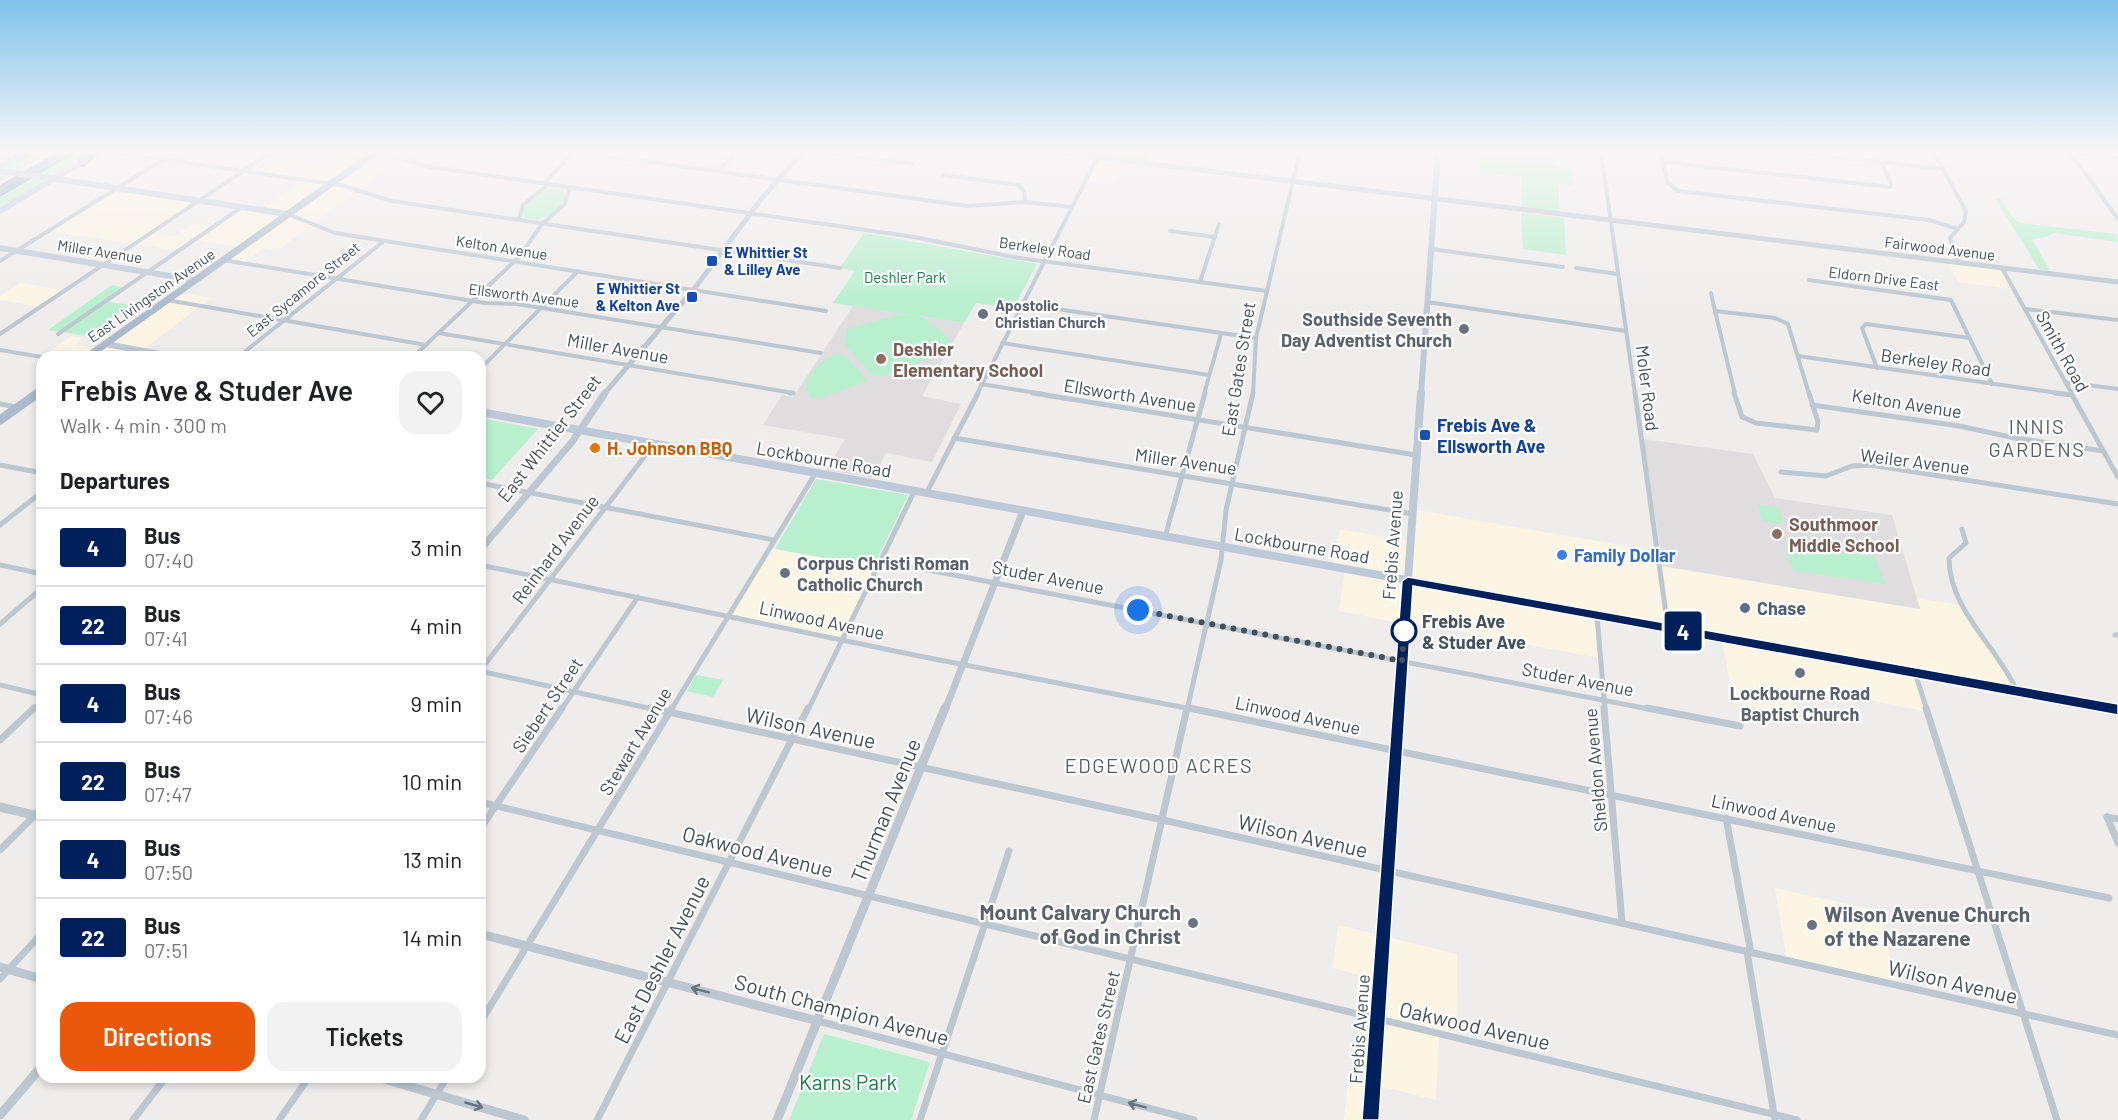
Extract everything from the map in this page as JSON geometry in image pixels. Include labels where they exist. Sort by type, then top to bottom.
[{"type":"main road","points":[[0,211],[13,203]]},
{"type":"main road","name":"Kelton Avenue","points":[[216,203],[288,214]]},
{"type":"main road","name":"East Livingston Avenue","points":[[96,351],[303,203]]},
{"type":"main road","name":"Frebis Avenue","points":[[1371,1120],[1434,203]]},
{"type":"main road","name":"Miller Avenue","points":[[0,248],[195,280]]},
{"type":"main road","points":[[106,344],[144,351]]},
{"type":"main road","points":[[0,420],[36,394]]},
{"type":"main road","name":"Lockbourne Road","points":[[486,413],[2118,709]]},
{"type":"street","points":[[0,261],[95,203]]},
{"type":"street","points":[[0,334],[198,203]]},
{"type":"street","points":[[412,203],[840,268]]},
{"type":"street","points":[[519,219],[526,203]]},
{"type":"street","points":[[420,351],[514,261],[543,223],[565,203]]},
{"type":"street","name":"Berkeley Road","points":[[681,203],[914,237],[1044,260],[1266,291]]},
{"type":"street","name":"East Whittier Street","points":[[486,543],[580,430],[604,394],[694,290],[759,203]]},
{"type":"street","points":[[949,203],[993,207],[1016,203]]},
{"type":"street","points":[[1036,203],[1072,207]]},
{"type":"street","points":[[926,494],[1074,203]]},
{"type":"street","name":"East Gates Street","points":[[1094,1120],[1223,548],[1224,522],[1253,392],[1256,338],[1287,203]]},
{"type":"street","name":"Fairwood Avenue","points":[[1462,203],[2118,282]]},
{"type":"street","name":"Moler Road","points":[[1608,203],[1668,628]]},
{"type":"street","points":[[1778,203],[1929,220],[1958,229]]},
{"type":"street","points":[[1958,263],[1950,243],[1964,222],[1966,211],[1962,203]]},
{"type":"street","points":[[2106,203],[2118,219]]},
{"type":"street","points":[[58,334],[242,207]]},
{"type":"street","name":"Kelton Avenue","points":[[288,214],[307,219],[324,230],[335,233],[826,311]]},
{"type":"street","points":[[1200,282],[1219,224]]},
{"type":"street","points":[[1170,231],[1215,237]]},
{"type":"street","name":"East Sycamore Street","points":[[245,351],[384,241]]},
{"type":"street","points":[[1431,249],[1563,267]]},
{"type":"street","name":"Ellsworth Avenue","points":[[223,260],[474,301],[541,308],[821,353]]},
{"type":"street","points":[[1576,268],[1618,274]]},
{"type":"street","name":"Smith Road","points":[[2002,268],[2118,477]]},
{"type":"street","points":[[486,363],[578,271]]},
{"type":"street","name":"Eldorn Drive East","points":[[1809,280],[1940,297],[1953,303],[1970,338]]},
{"type":"street","points":[[1711,293],[1715,311],[1738,409],[1742,417],[1756,423],[1817,430],[1819,427],[1788,324],[1785,321],[1715,311]]},
{"type":"street","points":[[167,300],[426,345]]},
{"type":"street","points":[[1427,302],[1626,331]]},
{"type":"street","points":[[1022,304],[1256,338]]},
{"type":"street","points":[[2025,309],[2118,320]]},
{"type":"street","points":[[1877,368],[1862,328],[1864,325],[1970,338],[1992,384]]},
{"type":"street","name":"Miller Avenue","points":[[439,333],[793,393]]},
{"type":"street","points":[[1165,537],[1221,333]]},
{"type":"street","points":[[1002,343],[1209,375]]},
{"type":"street","points":[[0,350],[36,356]]},
{"type":"street","name":"Berkeley Road","points":[[1798,357],[2072,395]]},
{"type":"street","points":[[2065,382],[2118,389]]},
{"type":"street","name":"Ellsworth Avenue","points":[[981,384],[1416,455]]},
{"type":"street","points":[[32,397],[36,397]]},
{"type":"street","points":[[0,404],[17,407]]},
{"type":"street","name":"Kelton Avenue","points":[[1812,405],[1959,426],[2015,438],[2103,451]]},
{"type":"street","name":"Miller Avenue","points":[[954,438],[1181,476],[1233,482],[1413,514]]},
{"type":"street","name":"Reinhard Avenue","points":[[486,663],[654,444]]},
{"type":"street","points":[[0,465],[36,472]]},
{"type":"street","name":"Weiler Avenue","points":[[1781,472],[1827,476],[1852,466],[1870,465],[2118,504]]},
{"type":"street","name":"Stewart Avenue","points":[[486,1013],[814,474]]},
{"type":"street","points":[[486,484],[774,540]]},
{"type":"street","name":"East Deshler Avenue","points":[[597,1120],[791,741],[915,492]]},
{"type":"street","points":[[0,525],[36,497]]},
{"type":"street","name":"Thurman Avenue","points":[[777,1120],[922,767],[1023,511]]},
{"type":"street","points":[[1962,529],[1966,543],[1949,558],[1949,570],[1967,618],[1998,656],[2017,691]]},
{"type":"street","name":"Studer Avenue","points":[[881,561],[1740,726]]},
{"type":"street","points":[[0,565],[36,573]]},
{"type":"street","name":"Linwood Avenue","points":[[486,566],[2109,898]]},
{"type":"street","points":[[0,624],[36,593]]},
{"type":"street","name":"Siebert Street","points":[[486,820],[638,597]]},
{"type":"street","name":"Sheldon Avenue","points":[[1597,615],[1622,923]]},
{"type":"street","name":"Wilson Avenue","points":[[486,672],[791,741],[1163,820],[2118,1035]]},
{"type":"street","points":[[1916,673],[2056,1120]]},
{"type":"street","points":[[0,685],[36,694]]},
{"type":"street","points":[[0,740],[36,707]]},
{"type":"street","name":"Oakwood Avenue","points":[[486,804],[1775,1117],[1797,1120]]},
{"type":"street","points":[[0,807],[36,816]]},
{"type":"street","points":[[2118,819],[2108,817],[2118,843]]},
{"type":"street","points":[[1726,818],[1775,1117]]},
{"type":"street","points":[[0,850],[36,819]]},
{"type":"street","points":[[921,1120],[1009,851]]},
{"type":"street","name":"South Champion Avenue","points":[[486,936],[1194,1120]]},
{"type":"street","points":[[0,979],[4,968],[36,939]]},
{"type":"street","points":[[4,968],[36,977]]},
{"type":"street","points":[[0,1115],[36,1073]]},
{"type":"street","points":[[133,1120],[161,1083]]},
{"type":"street","points":[[279,1120],[305,1083]]},
{"type":"street","points":[[398,1083],[524,1120]]},
{"type":"street","points":[[420,1120],[443,1083]]},
{"type":"shaded area","points":[[94,203],[198,203],[152,234],[173,237],[192,224],[214,227],[243,208],[260,211],[271,203],[341,203],[278,250],[264,248],[242,264],[222,261],[240,247],[196,240],[179,251],[48,231]]},
{"type":"shaded area","points":[[1948,262],[2000,268],[2012,289],[1958,282]]},
{"type":"shaded area","points":[[20,283],[65,290],[40,307],[0,300],[0,296]]},
{"type":"shaded area","points":[[177,292],[211,298],[142,351],[50,351],[71,336],[83,338],[74,345],[98,349],[151,311],[150,307]]},
{"type":"shaded area","name":"Deshler Elementary School","points":[[853,306],[964,323],[922,396],[961,404],[932,462],[886,453],[873,478],[826,470],[845,439],[763,425],[782,395],[793,397]]},
{"type":"shaded area","name":"Southmoor Middle School","points":[[1643,439],[1753,454],[1775,498],[1892,515],[1920,609],[1663,566]]},
{"type":"shaded area","points":[[1411,509],[1660,552],[1663,567],[1920,609],[1917,598],[1961,605],[1970,623],[2007,670],[2017,692],[1917,674],[1928,712],[1829,692],[1830,695],[1793,688],[1798,714],[1733,703],[1722,638],[1598,615],[1599,658],[1339,611],[1345,570],[1331,567],[1340,529],[1408,541]]},
{"type":"shaded area","points":[[769,547],[877,568],[841,639],[728,615]]},
{"type":"shaded area","points":[[1775,888],[1879,911],[1897,986],[1787,960]]},
{"type":"shaded area","points":[[1338,925],[1457,954],[1456,1040],[1439,1035],[1436,1100],[1375,1085],[1372,1120],[1344,1120],[1348,1079],[1371,1084],[1378,980],[1333,968]]},
{"type":"green space","points":[[527,203],[561,203],[551,214],[537,219],[524,217]]},
{"type":"green space","points":[[1522,203],[1559,203],[1560,214],[1522,210]]},
{"type":"green space","points":[[1998,203],[2004,203],[2014,219],[2020,223],[2116,234],[2118,242],[2053,233],[2047,237],[2032,239],[2049,269],[2048,271],[2039,269]]},
{"type":"green space","points":[[1521,213],[1564,218],[1566,255],[1523,249]]},
{"type":"green space","name":"Deshler Park","points":[[864,233],[1037,264],[1013,308],[976,303],[964,323],[920,316],[951,341],[937,356],[884,376],[872,375],[845,345],[847,329],[898,315],[916,316],[833,303],[855,271],[840,268]]},
{"type":"green space","points":[[112,285],[122,287],[103,301],[130,305],[88,336],[48,330]]},
{"type":"green space","points":[[836,354],[846,357],[866,379],[864,382],[824,397],[812,398],[807,392],[806,380],[820,364]]},
{"type":"green space","points":[[486,419],[538,429],[492,480],[486,478]]},
{"type":"green space","points":[[816,479],[908,495],[873,567],[775,549]]},
{"type":"green space","points":[[1758,504],[1779,508],[1784,525],[1762,521]]},
{"type":"green space","points":[[1785,544],[1875,557],[1885,584],[1793,571]]},
{"type":"green space","points":[[696,675],[723,680],[713,697],[687,691]]},
{"type":"green space","name":"Karns Park","points":[[824,1034],[930,1062],[911,1120],[789,1120]]},
{"type":"bus line","name":"4","points":[[1370,1120],[1408,581],[2118,709]]},
{"type":"place","name":"E Whittier St & Lilley Ave","points":[[712,261]]},
{"type":"place","name":"E Whittier St & Kelton Ave","points":[[692,297]]},
{"type":"place","name":"Apostolic Christian Church","points":[[983,314]]},
{"type":"place","name":"Southside Seventh Day Adventist Church","points":[[1464,329]]},
{"type":"place","name":"Deshler Elementary School","points":[[881,359]]},
{"type":"place","name":"Frebis Ave & Ellsworth Ave","points":[[1425,435]]},
{"type":"place","name":"H. Johnson BBQ","points":[[595,448]]},
{"type":"place","name":"Southmoor Middle School","points":[[1777,534]]},
{"type":"place","name":"Family Dollar","points":[[1562,555]]},
{"type":"place","name":"Corpus Christi Roman Catholic Church","points":[[785,573]]},
{"type":"place","name":"Chase","points":[[1745,608]]},
{"type":"place","name":"Frebis Ave & Studer Ave","points":[[1404,631]]},
{"type":"place","name":"Lockbourne Road Baptist Church","points":[[1800,673]]},
{"type":"place","name":"Mount Calvary Church of God in Christ","points":[[1193,923]]},
{"type":"place","name":"Wilson Avenue Church of the Nazarene","points":[[1812,925]]},
{"type":"district","name":"INNIS GARDENS","points":[[2037,438]]},
{"type":"district","name":"EDGEWOOD ACRES","points":[[1159,765]]},
{"type":"route","points":[[1138,610],[1402,661],[1404,631]]}]
